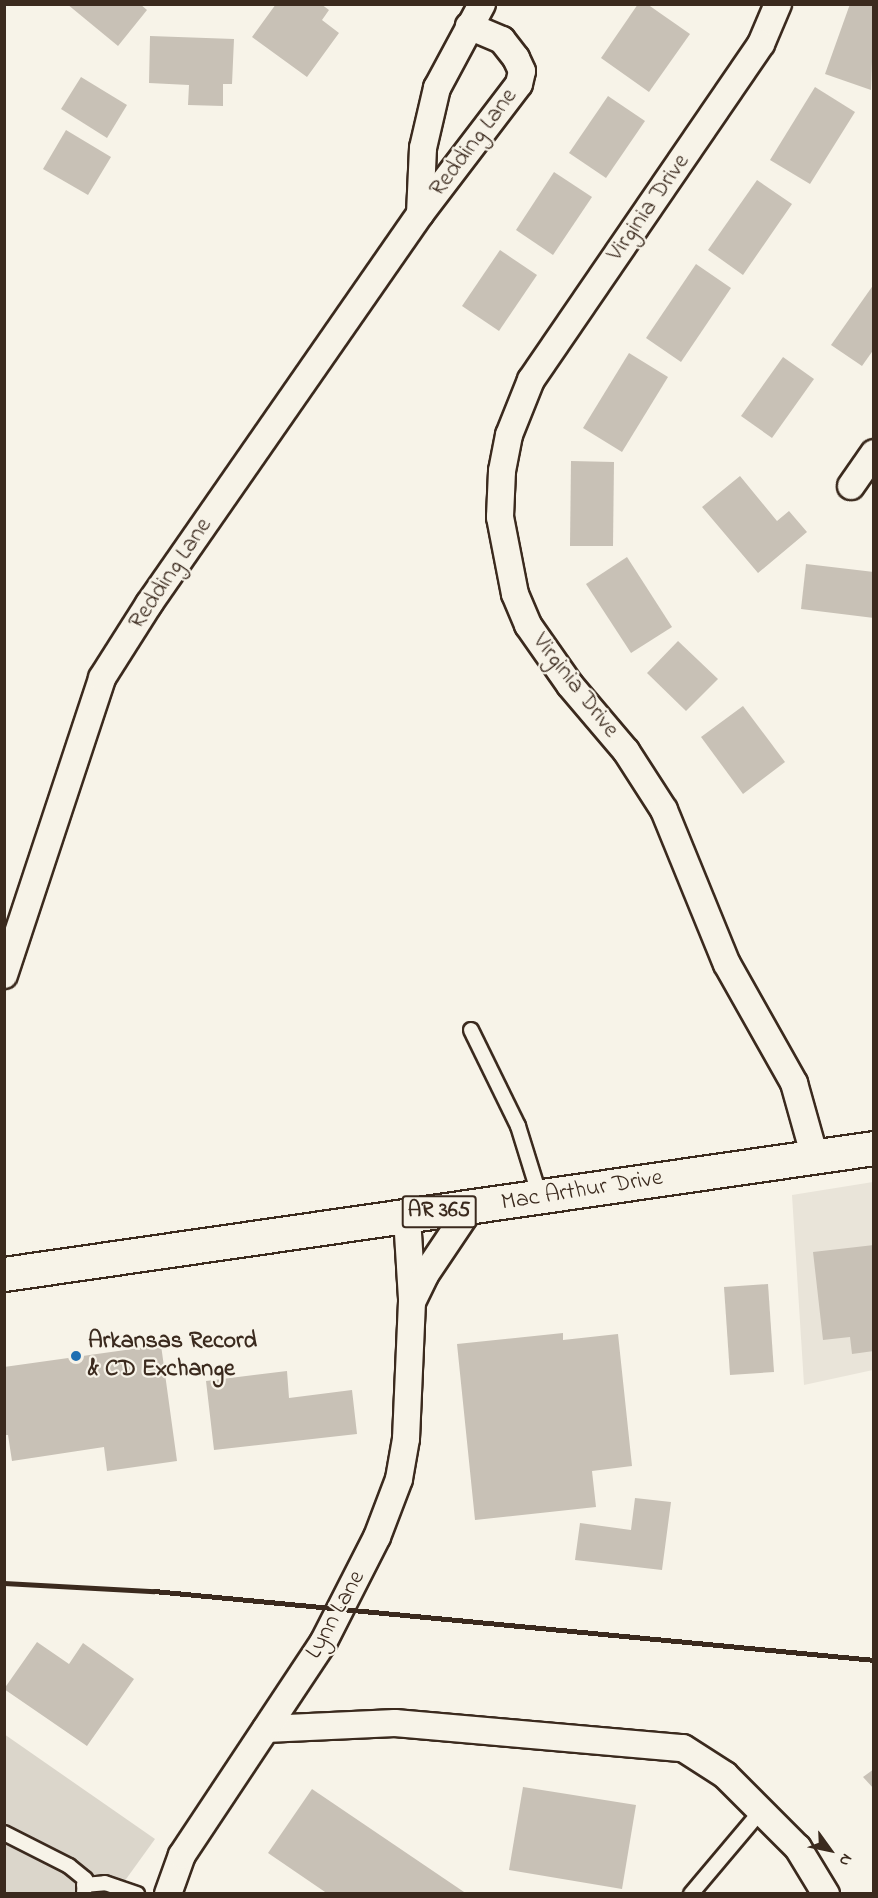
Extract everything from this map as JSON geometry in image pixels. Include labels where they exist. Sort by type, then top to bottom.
[{"type":"main road","name":"Mac Arthur Drive","points":[[4,1274],[470,1208],[814,1154],[873,1148]]},
{"type":"street","name":"Redding Lane","points":[[420,214],[427,125],[437,88],[482,4]]},
{"type":"street","name":"Virginia Drive","points":[[778,4],[761,44],[531,380],[509,435],[502,471],[500,517],[515,594],[528,625],[570,685],[626,751],[664,810],[728,964],[794,1083],[814,1154]]},
{"type":"street","name":"Redding Lane","points":[[4,975],[102,678],[149,604],[420,214],[519,84],[522,71],[516,58],[502,40],[469,26]]},
{"type":"street","points":[[851,486],[873,453]]},
{"type":"street","name":"Lynn Lane","points":[[412,1302],[425,1275],[470,1208]]},
{"type":"street","name":"Lynn Lane","points":[[168,1893],[182,1855],[323,1643],[356,1583],[399,1479],[411,1381],[412,1302],[408,1217]]},
{"type":"street","points":[[266,1729],[395,1723],[683,1748],[725,1775],[798,1848],[826,1893]]},
{"type":"lane","points":[[471,1030],[518,1126],[540,1197]]},
{"type":"lane","points":[[691,1893],[761,1811]]},
{"type":"lane","points":[[4,1833],[69,1866],[85,1879],[84,1889],[105,1884],[137,1893]]},
{"type":"shaded area","points":[[873,1182],[873,1370],[804,1385],[792,1195]]},
{"type":"shaded area","points":[[4,1734],[155,1839],[116,1893],[5,1893]]},
{"type":"building","points":[[67,4],[140,4],[147,10],[118,46]]},
{"type":"building","points":[[276,4],[321,4],[329,10],[322,20],[339,33],[307,77],[252,37]]},
{"type":"building","points":[[638,4],[647,4],[690,34],[649,92],[601,58]]},
{"type":"building","points":[[850,4],[874,4],[871,90],[825,74]]},
{"type":"building","points":[[150,36],[234,39],[232,84],[223,84],[223,106],[188,105],[189,85],[149,83]]},
{"type":"building","points":[[81,77],[127,105],[107,138],[61,109]]},
{"type":"building","points":[[815,87],[855,112],[810,184],[770,160]]},
{"type":"building","points":[[608,96],[645,121],[606,178],[569,153]]},
{"type":"building","points":[[66,130],[111,157],[88,195],[43,169]]},
{"type":"building","points":[[554,172],[592,197],[553,255],[516,230]]},
{"type":"building","points":[[757,180],[792,204],[743,275],[708,250]]},
{"type":"building","points":[[500,250],[537,275],[499,331],[462,306]]},
{"type":"building","points":[[696,264],[731,288],[681,362],[646,338]]},
{"type":"building","points":[[874,284],[874,349],[862,366],[831,345]]},
{"type":"building","points":[[629,353],[668,377],[622,452],[583,428]]},
{"type":"building","points":[[783,357],[814,379],[772,438],[741,416]]},
{"type":"building","points":[[571,461],[614,462],[613,546],[570,546]]},
{"type":"building","points":[[740,476],[777,521],[789,511],[807,532],[758,573],[702,507]]},
{"type":"building","points":[[627,557],[672,627],[631,653],[586,584]]},
{"type":"building","points":[[806,564],[874,572],[874,618],[801,609]]},
{"type":"building","points":[[678,641],[718,679],[686,711],[647,673]]},
{"type":"building","points":[[743,706],[785,762],[743,794],[701,737]]},
{"type":"building","points":[[874,1245],[874,1351],[852,1354],[850,1337],[823,1340],[813,1252]]},
{"type":"building","points":[[768,1284],[774,1372],[730,1375],[724,1287]]},
{"type":"building","points":[[563,1333],[563,1340],[618,1334],[632,1466],[592,1471],[596,1507],[475,1520],[457,1344]]},
{"type":"building","points":[[161,1345],[177,1461],[107,1471],[104,1447],[12,1461],[8,1435],[4,1435],[4,1367]]},
{"type":"building","points":[[287,1371],[289,1398],[352,1390],[357,1434],[214,1450],[206,1381]]},
{"type":"building","points":[[635,1498],[671,1502],[662,1570],[575,1560],[580,1523],[631,1530]]},
{"type":"building","points":[[37,1642],[69,1664],[83,1643],[134,1679],[87,1746],[4,1689]]},
{"type":"building","points":[[874,1769],[874,1789],[863,1777]]},
{"type":"building","points":[[523,1787],[636,1805],[622,1889],[509,1870]]},
{"type":"building","points":[[312,1789],[467,1894],[328,1894],[268,1853]]},
{"type":"railway","points":[[4,1583],[154,1591],[874,1660]]},
{"type":"place","name":"Arkansas Record & CD Exchange","points":[[76,1356]]}]
